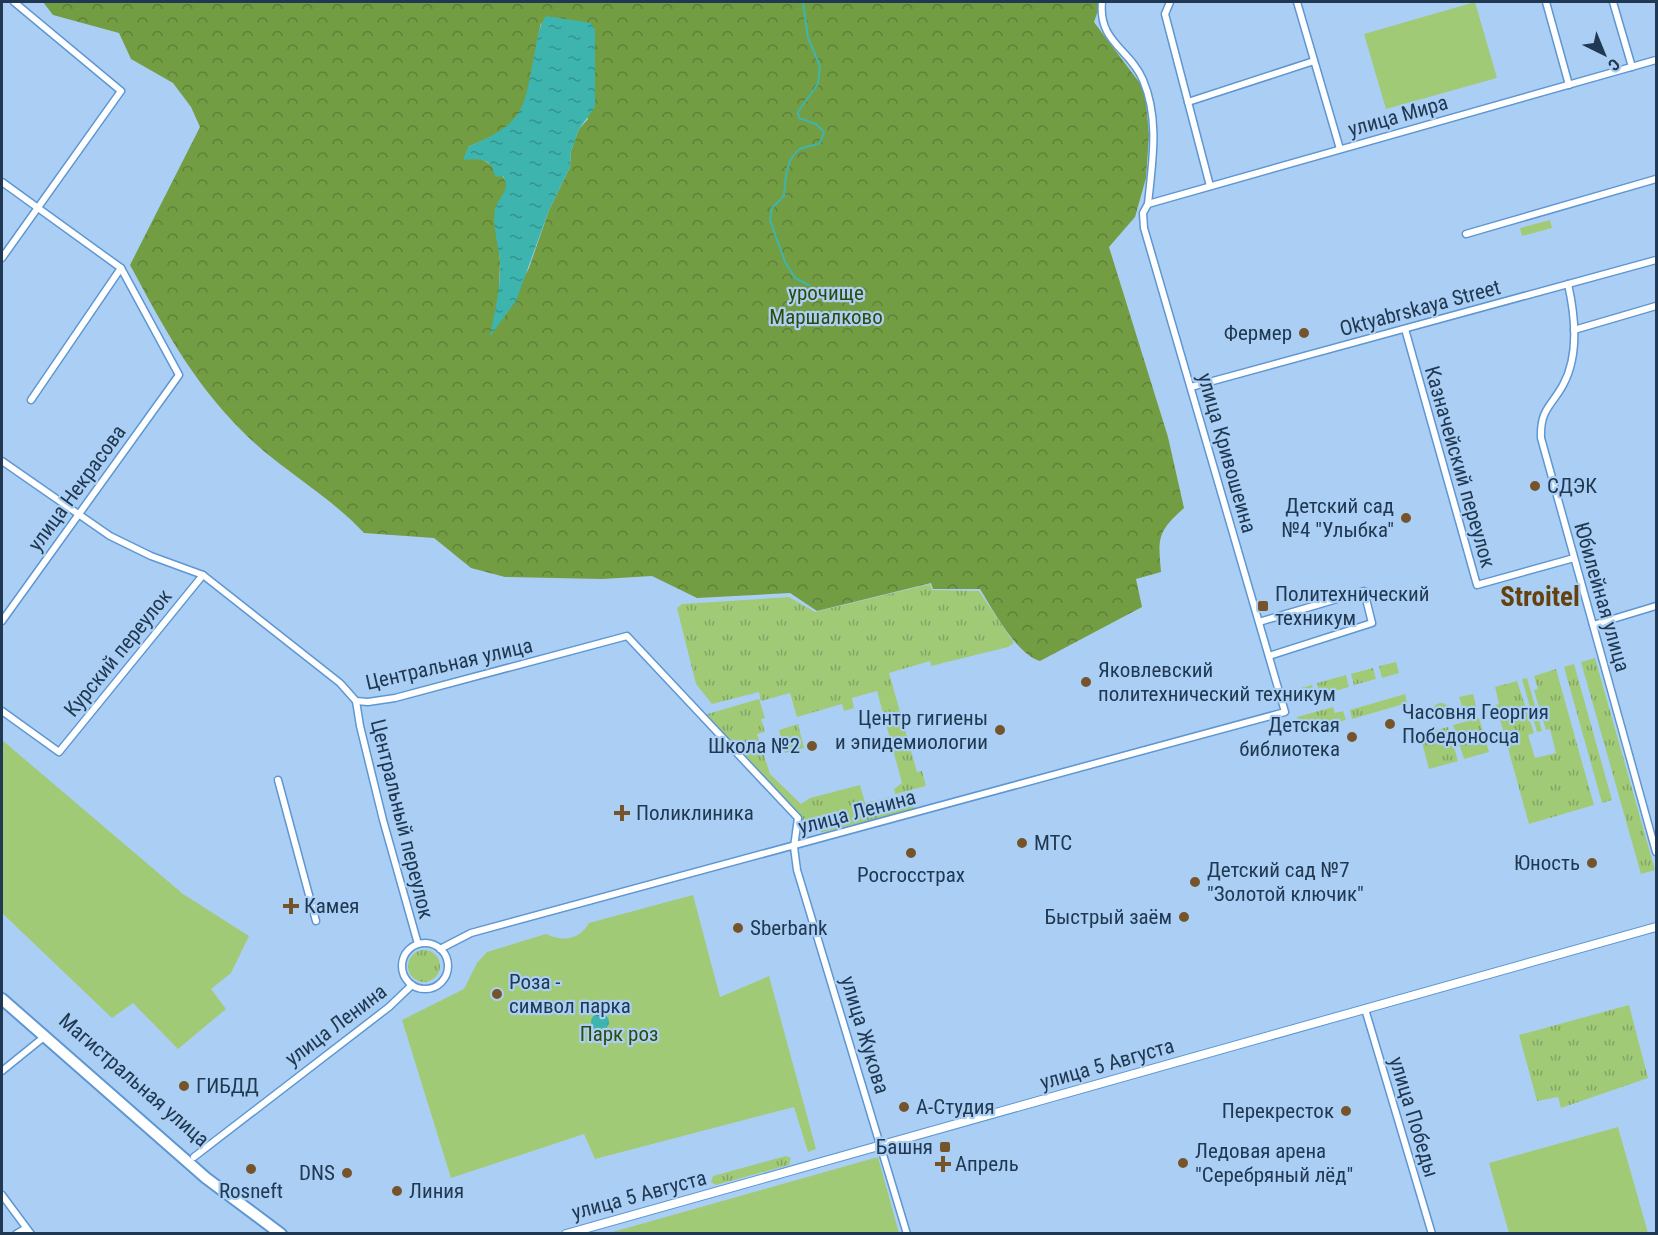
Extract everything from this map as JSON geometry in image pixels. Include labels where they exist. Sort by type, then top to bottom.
[{"type":"highway","name":"Магистральная улица","points":[[2,990],[194,1157],[239,1200]]},
{"type":"highway","name":"Магистральная улица","points":[[2,999],[206,1178],[281,1233]]},
{"type":"street","points":[[2,258],[121,91],[14,2]]},
{"type":"street","name":"улица Кривошеина","points":[[1102,2],[1101,13],[1106,33],[1143,79],[1154,120],[1148,204],[1143,213],[1144,228],[1285,712]]},
{"type":"street","points":[[1170,2],[1165,14],[1210,186]]},
{"type":"street","points":[[1297,2],[1340,149]]},
{"type":"street","points":[[1546,2],[1569,85]]},
{"type":"street","points":[[1613,2],[1632,67]]},
{"type":"street","name":"улица Мира","points":[[1148,204],[1656,60]]},
{"type":"street","points":[[1188,102],[1314,61]]},
{"type":"street","points":[[1466,234],[1656,179]]},
{"type":"street","points":[[2,182],[121,268],[31,400]]},
{"type":"street","name":"Oktyabrskaya Street","points":[[1191,387],[1656,260]]},
{"type":"street","name":"улица Некрасова","points":[[2,621],[178,375],[121,268]]},
{"type":"street","name":"Юбилейная улица","points":[[1568,284],[1574,330],[1570,369],[1563,386],[1545,410],[1540,421],[1544,450],[1656,852]]},
{"type":"street","points":[[1574,330],[1656,306]]},
{"type":"street","name":"Казначейский переулок","points":[[1405,329],[1477,585],[1574,558]]},
{"type":"street","name":"Центральная улица","points":[[2,461],[78,515],[123,543],[203,575],[340,682],[356,701],[368,702],[395,698],[627,636],[798,818],[794,847]]},
{"type":"street","name":"Курский переулок","points":[[2,711],[59,752],[203,575]]},
{"type":"street","points":[[1259,622],[1364,591],[1372,623],[1269,656]]},
{"type":"street","points":[[1593,625],[1656,606]]},
{"type":"street","name":"Центральный переулок","points":[[356,701],[383,820],[418,944]]},
{"type":"street","name":"улица Ленина","points":[[440,949],[471,933],[1285,712]]},
{"type":"street","points":[[278,780],[316,921]]},
{"type":"street","name":"улица Жукова","points":[[794,847],[797,870],[907,1233]]},
{"type":"street","name":"улица 5 Августа","points":[[566,1233],[1656,927]]},
{"type":"street","points":[[418,944],[433,945],[440,949],[447,964],[443,980],[428,989],[412,985],[406,979],[402,963],[405,955],[418,944]]},
{"type":"street","name":"улица Ленина","points":[[194,1157],[393,1004],[412,985]]},
{"type":"street","name":"улица Победы","points":[[1365,1009],[1432,1233]]},
{"type":"street","points":[[2,1071],[44,1038]]},
{"type":"street","points":[[2,1195],[29,1231],[16,1233]]},
{"type":"green space","name":"урочище Маршалково","points":[[43,2],[1101,2],[1094,22],[1145,90],[1149,135],[1146,178],[1135,217],[1109,247],[1168,437],[1184,508],[1169,523],[1161,536],[1161,572],[1136,579],[1142,607],[1040,661],[1031,657],[1014,641],[980,589],[933,589],[931,583],[817,611],[790,593],[697,598],[652,576],[602,579],[505,577],[471,568],[434,538],[364,533],[335,506],[256,445],[224,412],[193,373],[154,310],[130,265],[200,127],[191,107],[173,83],[131,59],[119,33],[53,15]],"holes":[[[541,23],[588,119],[579,129],[571,151],[570,167],[549,210],[529,268],[491,335],[499,293],[500,262],[495,210],[505,193],[507,183],[498,171],[468,147],[503,130],[520,114],[532,76]]]},
{"type":"green space","points":[[1475,2],[1497,78],[1386,109],[1364,34]]},
{"type":"green space","points":[[1550,220],[1552,228],[1522,236],[1520,228]]},
{"type":"green space","points":[[930,584],[932,590],[979,591],[1014,643],[1008,647],[931,666],[930,661],[889,673],[917,772],[922,771],[926,786],[895,794],[894,789],[902,783],[877,691],[852,698],[854,708],[844,711],[842,704],[797,717],[790,693],[761,701],[759,692],[712,704],[696,684],[677,608],[682,604],[789,597],[815,612]]},
{"type":"green space","points":[[1595,658],[1655,870],[1641,874],[1581,662]]},
{"type":"green space","points":[[1396,662],[1399,673],[1382,678],[1379,666]]},
{"type":"green space","points":[[1574,664],[1612,800],[1602,803],[1564,667]]},
{"type":"green space","points":[[1373,668],[1376,679],[1354,685],[1351,674]]},
{"type":"green space","points":[[1556,669],[1594,805],[1529,824],[1496,705],[1499,704],[1495,687],[1517,681],[1534,733],[1528,735],[1535,758],[1556,753],[1550,729],[1546,730],[1534,690],[1538,689],[1534,676]]},
{"type":"green space","points":[[1346,675],[1349,687],[1320,695],[1317,683]]},
{"type":"green space","points":[[1527,678],[1542,731],[1537,732],[1522,679]]},
{"type":"green space","points":[[1312,685],[1315,696],[1293,702],[1290,691]]},
{"type":"green space","points":[[1405,694],[1407,703],[1352,719],[1350,710]]},
{"type":"green space","points":[[1473,694],[1477,709],[1464,713],[1459,697]]},
{"type":"green space","points":[[759,699],[765,718],[761,719],[765,732],[757,734],[770,774],[801,804],[810,798],[860,785],[865,803],[909,792],[914,809],[823,832],[810,828],[704,715]]},
{"type":"green space","points":[[1441,703],[1449,711],[1441,719],[1433,711]]},
{"type":"green space","points":[[1333,707],[1335,713],[1343,711],[1346,720],[1301,733],[1297,717]]},
{"type":"green space","points":[[1479,718],[1489,752],[1464,759],[1453,725]]},
{"type":"green space","points":[[798,724],[804,748],[785,753],[779,730]]},
{"type":"green space","points":[[1448,727],[1458,761],[1429,769],[1420,735]]},
{"type":"green space","points":[[2,740],[183,894],[249,936],[231,973],[211,989],[226,1009],[178,1049],[133,1003],[112,1018],[2,913]]},
{"type":"green space","name":"Парк роз","points":[[693,895],[720,997],[769,976],[816,1149],[808,1152],[794,1107],[595,1159],[584,1134],[451,1178],[402,1020],[464,989],[477,963],[487,952],[546,934],[564,939],[570,938],[580,933],[589,923]]},
{"type":"green space","points":[[424,950],[435,955],[440,966],[435,977],[424,982],[413,977],[408,966],[413,955]]},
{"type":"green space","points":[[1629,1005],[1648,1078],[1561,1108],[1558,1097],[1537,1101],[1519,1035]]},
{"type":"green space","points":[[1618,1127],[1648,1233],[1509,1233],[1489,1163]]},
{"type":"green space","points":[[786,1156],[791,1158],[789,1165],[716,1185],[711,1182],[713,1176]]},
{"type":"green space","points":[[878,1157],[899,1233],[609,1233]]},
{"type":"water","points":[[546,16],[591,23],[595,30],[595,107],[579,129],[571,151],[570,167],[549,210],[516,301],[490,336],[500,271],[494,216],[506,186],[503,176],[495,177],[492,166],[485,161],[463,160],[468,147],[502,129],[519,112],[528,88],[539,33]]},
{"type":"water","points":[[600,1013],[606,1016],[609,1022],[606,1028],[600,1031],[594,1028],[591,1022],[594,1016]]},
{"type":"waterway","points":[[803,2],[808,38],[820,66],[818,84],[798,112],[799,118],[816,124],[824,132],[820,143],[800,149],[795,153],[787,170],[784,196],[772,208],[770,220],[785,262],[795,278],[809,285]]},
{"type":"place","name":"Фермер","points":[[1304,333]]},
{"type":"place","name":"СДЭК","points":[[1535,486]]},
{"type":"place","name":"Детский сад №4 \"Улыбка\"","points":[[1406,518]]},
{"type":"place","name":"Политехнический техникум","points":[[1263,606]]},
{"type":"place","name":"Яковлевский политехнический техникум","points":[[1086,682]]},
{"type":"place","name":"Часовня Георгия Победоносца","points":[[1390,724]]},
{"type":"place","name":"Центр гигиены и эпидемиологии","points":[[1000,730]]},
{"type":"place","name":"Детская библиотека","points":[[1352,737]]},
{"type":"place","name":"Школа №2","points":[[812,746]]},
{"type":"place","name":"Поликлиника","points":[[622,813]]},
{"type":"place","name":"МТС","points":[[1022,843]]},
{"type":"place","name":"Росгосстрах","points":[[911,853]]},
{"type":"place","name":"Юность","points":[[1592,863]]},
{"type":"place","name":"Детский сад №7 \"Золотой ключик\"","points":[[1195,882]]},
{"type":"place","name":"Камея","points":[[291,906]]},
{"type":"place","name":"Быстрый заём","points":[[1184,917]]},
{"type":"place","name":"Sberbank","points":[[738,928]]},
{"type":"place","name":"Роза - символ парка","points":[[497,994]]},
{"type":"place","name":"ГИБДД","points":[[184,1086]]},
{"type":"place","name":"А-Студия","points":[[904,1107]]},
{"type":"place","name":"Перекресток","points":[[1346,1111]]},
{"type":"place","name":"Башня","points":[[945,1147]]},
{"type":"place","name":"Ледовая арена \"Серебряный лёд\"","points":[[1183,1163]]},
{"type":"place","name":"Апрель","points":[[943,1164]]},
{"type":"place","name":"Rosneft","points":[[251,1169]]},
{"type":"place","name":"DNS","points":[[347,1173]]},
{"type":"place","name":"Линия","points":[[397,1191]]},
{"type":"district","name":"Stroitel","points":[[1540,597]]}]
